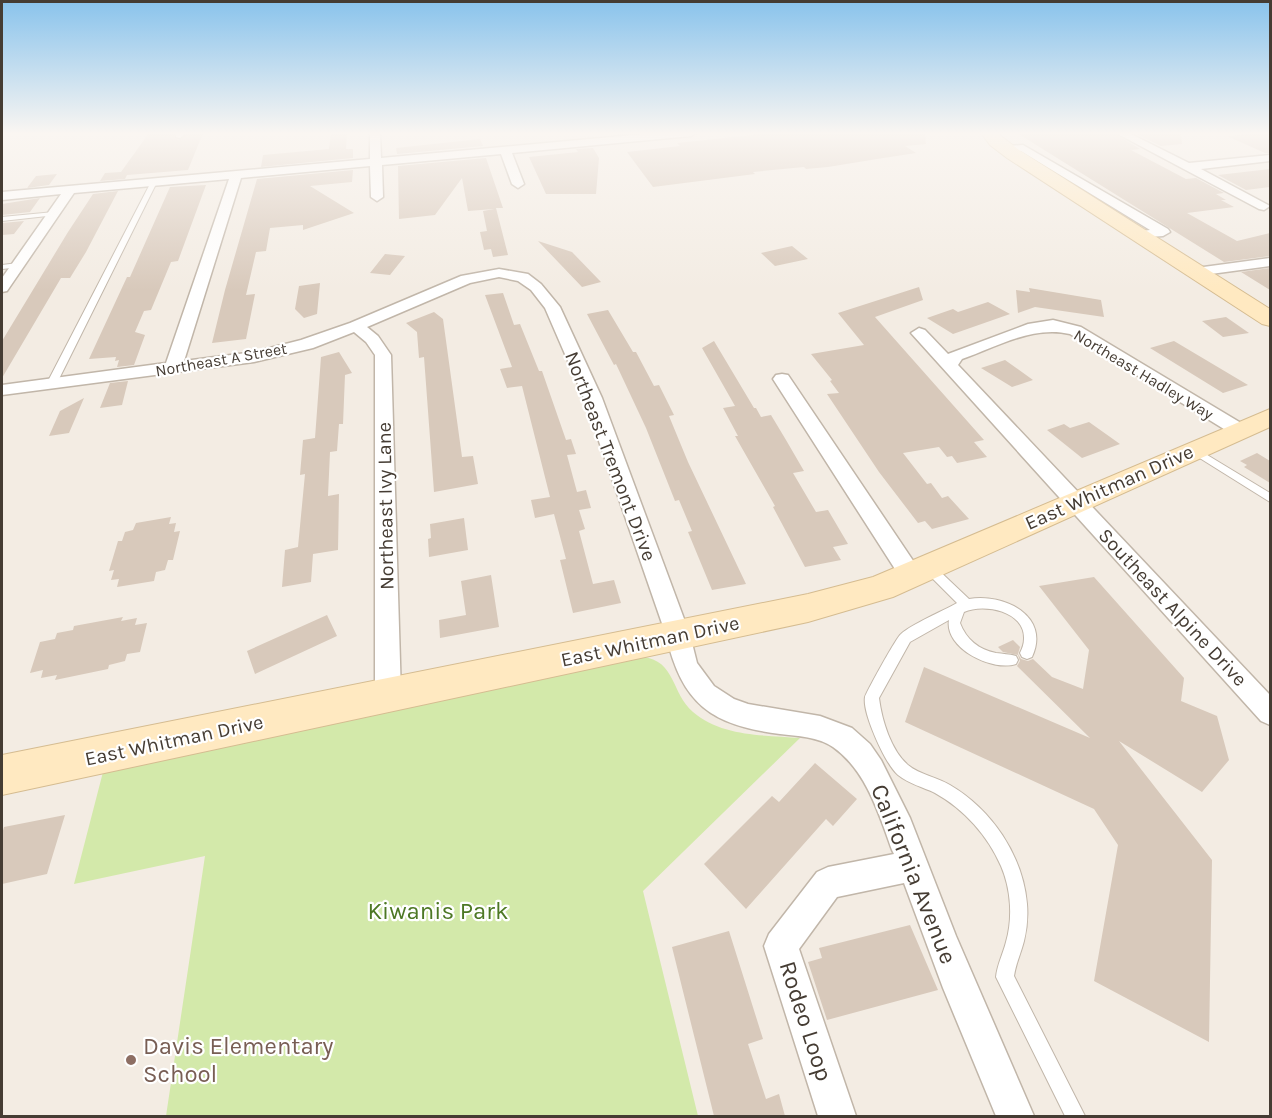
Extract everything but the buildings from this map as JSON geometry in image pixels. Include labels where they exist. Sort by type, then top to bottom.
[{"type":"main road","points":[[1062,185],[1270,319]]},
{"type":"main road","name":"East Whitman Drive","points":[[2,775],[678,635],[818,605],[881,588],[1270,417]]},
{"type":"street","points":[[2,196],[121,185]]},
{"type":"street","points":[[173,368],[233,185]]},
{"type":"street","points":[[376,185],[377,197]]},
{"type":"street","points":[[1223,185],[1264,206]]},
{"type":"street","points":[[2,288],[70,190]]},
{"type":"street","points":[[1196,272],[1270,262]]},
{"type":"street","name":"Northeast A Street","points":[[2,390],[254,357],[307,344],[356,326],[460,273],[499,273]]},
{"type":"street","name":"Northeast Tremont Drive","points":[[499,273],[522,277],[536,287],[552,307],[593,399],[678,635]]},
{"type":"street","name":"Northeast Hadley Way","points":[[950,365],[955,356],[1034,327],[1053,325],[1075,330],[1239,430]]},
{"type":"street","name":"Northeast Ivy Lane","points":[[356,326],[372,339],[383,356],[388,696]]},
{"type":"street","name":"Southeast Alpine Drive","points":[[919,333],[1270,712]]},
{"type":"street","points":[[782,379],[919,570]]},
{"type":"street","name":"California Avenue","points":[[678,635],[688,670],[714,704],[754,719],[833,731],[859,752],[883,788],[962,998],[1015,1116]]},
{"type":"street","name":"Rodeo Loop","points":[[837,1116],[781,946],[828,883],[912,866]]},
{"type":"lane","points":[[52,383],[152,185]]},
{"type":"lane","points":[[2,219],[54,214]]},
{"type":"lane","points":[[2,267],[18,265]]},
{"type":"lane","points":[[1194,450],[1270,498]]},
{"type":"lane","points":[[919,570],[966,604]]},
{"type":"lane","points":[[1027,652],[1031,645],[1029,628],[1015,613],[995,603],[974,601],[905,638],[872,699],[873,709],[895,760],[902,769],[946,791],[963,803],[985,827],[1003,854],[1018,899],[1018,922],[1014,944],[1006,963],[1005,977],[1076,1116]]},
{"type":"lane","points":[[966,604],[959,609],[954,623],[962,640],[969,648],[990,658],[1011,660]]},
{"type":"green space","name":"Kiwanis Park","points":[[643,657],[654,660],[668,671],[686,704],[704,720],[744,733],[800,738],[643,891],[698,1116],[166,1116],[205,856],[74,884],[103,772]]},
{"type":"place","name":"Davis Elementary School","points":[[131,1060]]}]
